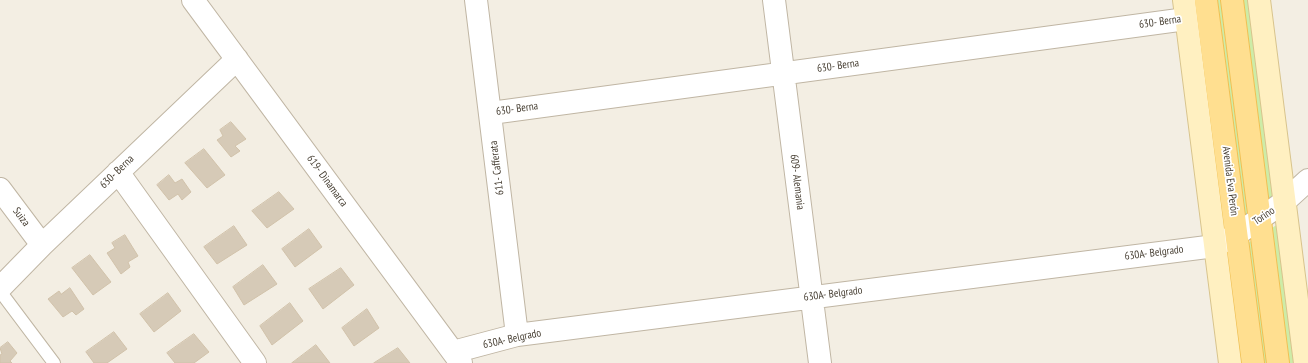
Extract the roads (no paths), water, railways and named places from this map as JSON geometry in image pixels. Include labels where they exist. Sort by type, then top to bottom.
[{"type":"main road","name":"Avenida Eva Perón","points":[[1206,0],[1253,363]]},
{"type":"main road","points":[[1232,0],[1278,363]]},
{"type":"street","name":"619- Dinamarca","points":[[193,0],[457,358]]},
{"type":"street","name":"611- Cafferata","points":[[476,0],[491,112],[517,335]]},
{"type":"street","name":"609- Alemania","points":[[774,0],[820,363]]},
{"type":"street","points":[[1259,0],[1305,363]]},
{"type":"street","name":"630- Berna","points":[[491,112],[783,73],[1185,9]]},
{"type":"street","name":"Avenida Eva Perón","points":[[1185,9],[1230,363]]},
{"type":"street","name":"630- Berna","points":[[0,289],[42,245],[237,58]]},
{"type":"street","points":[[118,172],[255,363]]},
{"type":"street","name":"Torino","points":[[1215,246],[1236,235],[1284,202],[1308,180]]},
{"type":"street","name":"Suiza","points":[[0,189],[42,245]]},
{"type":"street","name":"630A- Belgrado","points":[[457,358],[517,335],[1215,246]]},
{"type":"lane","points":[[0,289],[54,363]]}]
